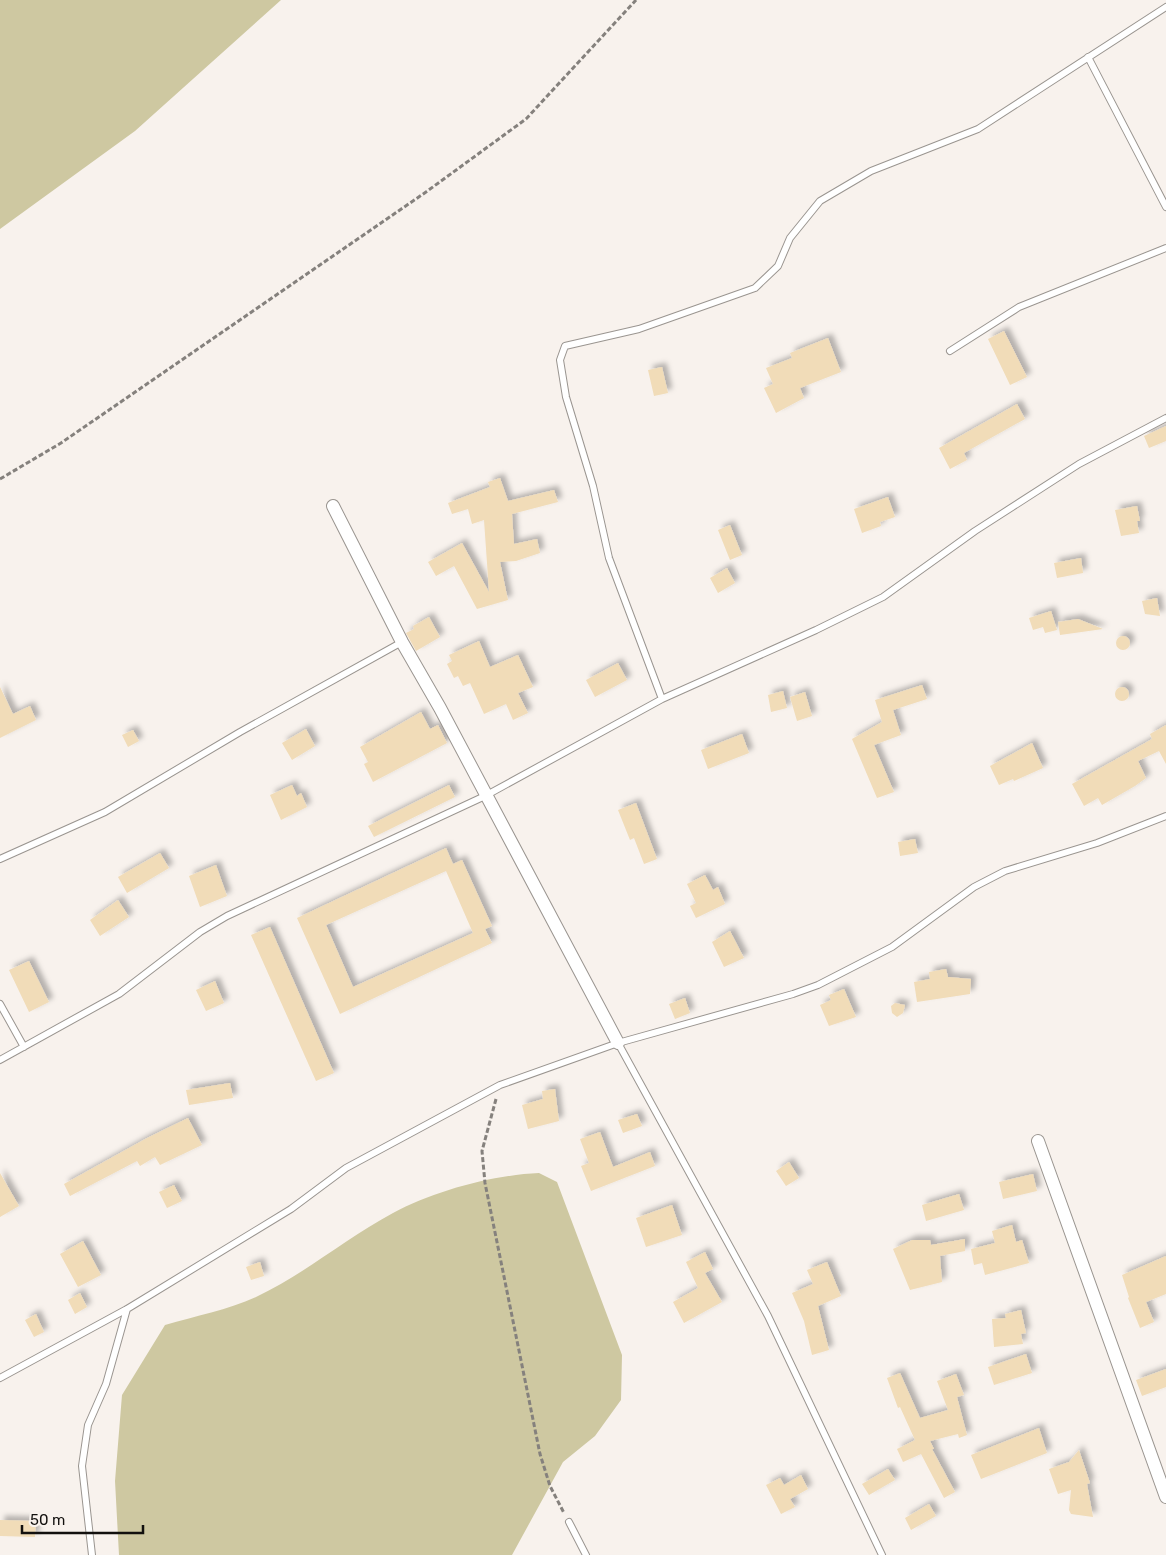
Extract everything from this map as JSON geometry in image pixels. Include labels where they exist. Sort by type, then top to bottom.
[{"type":"street","points":[[333,506],[402,642],[618,1043]]},
{"type":"street","points":[[1038,1141],[1166,1497]]},
{"type":"lane","points":[[662,700],[609,558],[593,486],[566,397],[560,360],[565,346],[657,323],[755,288],[778,266],[790,238],[820,201],[871,171],[978,129],[1088,57],[1143,24],[1166,7]]},
{"type":"lane","points":[[1088,57],[1166,208]]},
{"type":"lane","points":[[950,351],[1019,307],[1166,248]]},
{"type":"lane","points":[[0,1060],[119,994],[200,932],[227,916],[485,796],[662,700],[816,630],[883,597],[975,531],[1079,464],[1166,418]]},
{"type":"lane","points":[[0,859],[105,812],[248,728],[402,642]]},
{"type":"lane","points":[[0,1378],[126,1309],[291,1209],[346,1168],[500,1085],[618,1043],[793,994],[818,985],[892,946],[974,887],[1005,871],[1097,843],[1166,816]]},
{"type":"lane","points":[[0,1004],[24,1048]]},
{"type":"lane","points":[[618,1043],[768,1316],[882,1555]]},
{"type":"lane","points":[[92,1555],[82,1466],[88,1424],[106,1384],[126,1309]]},
{"type":"lane","points":[[569,1522],[586,1555]]},
{"type":"path","points":[[0,479],[69,438],[426,192],[518,124],[636,0]]},
{"type":"path","points":[[500,1085],[482,1151],[484,1183],[540,1454],[550,1486],[569,1522]]},
{"type":"shaded area","points":[[0,0],[281,0],[135,131],[0,229]]},
{"type":"shaded area","points":[[539,1173],[557,1182],[622,1355],[621,1400],[595,1436],[563,1462],[512,1555],[119,1555],[115,1481],[122,1395],[165,1325],[223,1309],[256,1297],[291,1278],[359,1233],[409,1205],[464,1185],[521,1174]]},
{"type":"building","points":[[1004,331],[1027,377],[1010,385],[988,339]]},
{"type":"building","points":[[828,338],[841,372],[800,388],[804,398],[776,413],[764,388],[773,384],[766,368],[792,358],[790,353]]},
{"type":"building","points":[[662,367],[668,393],[654,396],[648,370]]},
{"type":"building","points":[[1017,404],[1025,419],[964,453],[967,460],[950,469],[939,448]]},
{"type":"building","points":[[1166,426],[1166,441],[1149,448],[1144,436]]},
{"type":"building","points":[[500,478],[508,501],[554,490],[558,502],[512,514],[514,544],[537,539],[540,553],[516,561],[500,562],[508,600],[477,609],[454,566],[436,576],[428,562],[462,543],[489,592],[484,520],[472,524],[468,509],[452,514],[448,503],[490,487],[488,482]]},
{"type":"building","points":[[888,497],[895,517],[880,522],[881,526],[862,533],[854,509]]},
{"type":"building","points":[[1137,506],[1140,521],[1137,521],[1139,533],[1121,536],[1115,510]]},
{"type":"building","points":[[730,525],[742,555],[730,560],[718,530]]},
{"type":"building","points":[[1081,558],[1083,573],[1057,578],[1054,563]]},
{"type":"building","points":[[727,568],[735,583],[718,593],[710,578]]},
{"type":"building","points":[[1157,598],[1160,616],[1145,614],[1142,601]]},
{"type":"building","points":[[1051,611],[1057,630],[1045,633],[1043,627],[1033,630],[1029,618]]},
{"type":"building","points":[[429,617],[440,637],[416,651],[406,633],[414,629],[413,626]]},
{"type":"building","points":[[1078,619],[1103,629],[1060,635],[1058,622]]},
{"type":"building","points":[[1123,636],[1128,638],[1130,643],[1128,648],[1123,650],[1118,648],[1116,643],[1118,638]]},
{"type":"building","points":[[479,641],[490,667],[518,655],[533,687],[518,693],[528,713],[513,720],[506,704],[484,714],[470,683],[463,686],[458,676],[454,678],[447,664],[452,661],[449,655]]},
{"type":"building","points":[[618,663],[627,680],[595,697],[586,680]]},
{"type":"building","points":[[922,685],[927,699],[893,710],[901,735],[874,745],[894,792],[877,798],[852,739],[882,722],[875,700]]},
{"type":"building","points":[[0,687],[13,714],[30,706],[36,720],[0,738]]},
{"type":"building","points":[[1122,687],[1127,689],[1129,694],[1127,699],[1122,701],[1117,699],[1115,694],[1117,689]]},
{"type":"building","points":[[783,691],[787,708],[771,712],[768,695]]},
{"type":"building","points":[[805,692],[812,716],[797,721],[790,697]]},
{"type":"building","points":[[421,712],[430,729],[438,725],[447,743],[373,782],[364,764],[368,762],[360,747]]},
{"type":"building","points":[[1166,725],[1166,764],[1159,751],[1138,761],[1146,778],[1102,805],[1098,798],[1084,806],[1072,784],[1152,739],[1150,734]]},
{"type":"building","points":[[306,729],[315,746],[292,760],[282,743]]},
{"type":"building","points":[[133,730],[139,741],[128,747],[122,735]]},
{"type":"building","points":[[742,734],[749,753],[708,769],[701,750]]},
{"type":"building","points":[[1032,743],[1043,768],[1014,781],[1013,779],[999,785],[990,766]]},
{"type":"building","points":[[292,785],[297,796],[301,793],[307,807],[281,820],[270,795]]},
{"type":"building","points":[[449,785],[455,797],[374,837],[368,826]]},
{"type":"building","points":[[636,803],[657,859],[644,864],[634,838],[630,840],[618,810]]},
{"type":"building","points":[[915,839],[918,853],[900,856],[898,842]]},
{"type":"building","points":[[446,848],[453,864],[462,860],[492,926],[485,929],[492,943],[340,1014],[297,918]],"holes":[[[446,871],[473,933],[353,987],[326,925]]]},
{"type":"building","points":[[160,853],[169,868],[127,893],[118,877]]},
{"type":"building","points":[[216,865],[227,896],[200,907],[189,876]]},
{"type":"building","points":[[705,875],[713,890],[718,887],[725,904],[696,918],[690,906],[696,903],[687,884]]},
{"type":"building","points":[[118,900],[129,917],[100,936],[90,920]]},
{"type":"building","points":[[270,927],[334,1073],[316,1081],[251,935]]},
{"type":"building","points":[[730,931],[744,958],[724,967],[712,942]]},
{"type":"building","points":[[29,961],[49,1002],[29,1012],[9,970]]},
{"type":"building","points":[[946,969],[948,977],[971,979],[970,994],[917,1002],[914,982],[930,979],[929,972]]},
{"type":"building","points":[[215,981],[224,1003],[206,1011],[196,990]]},
{"type":"building","points":[[844,989],[856,1017],[829,1026],[820,1005],[831,1000],[829,995]]},
{"type":"building","points":[[685,998],[690,1013],[675,1019],[669,1004]]},
{"type":"building","points":[[895,1003],[905,1005],[903,1013],[897,1017],[892,1013],[891,1006]]},
{"type":"building","points":[[230,1083],[233,1098],[189,1105],[186,1090]]},
{"type":"building","points":[[555,1089],[559,1121],[528,1129],[522,1105],[543,1099],[542,1091]]},
{"type":"building","points":[[637,1114],[642,1126],[623,1133],[618,1120]]},
{"type":"building","points":[[188,1118],[202,1145],[160,1165],[155,1157],[140,1166],[137,1161],[70,1196],[64,1184],[147,1138]]},
{"type":"building","points":[[600,1132],[613,1167],[650,1152],[655,1166],[591,1191],[581,1166],[589,1163],[580,1139]]},
{"type":"building","points":[[789,1162],[799,1178],[786,1186],[776,1171]]},
{"type":"building","points":[[0,1173],[19,1206],[0,1217]]},
{"type":"building","points":[[1033,1174],[1037,1191],[1003,1199],[999,1182]]},
{"type":"building","points":[[174,1185],[182,1201],[167,1208],[159,1192]]},
{"type":"building","points":[[959,1194],[964,1210],[926,1221],[922,1205]]},
{"type":"building","points":[[672,1205],[682,1235],[646,1247],[636,1218]]},
{"type":"building","points":[[1012,1225],[1016,1242],[1022,1240],[1029,1263],[985,1275],[982,1263],[974,1265],[971,1249],[995,1243],[992,1231]]},
{"type":"building","points":[[965,1239],[965,1251],[940,1256],[942,1282],[910,1290],[893,1249],[912,1240],[930,1240],[931,1245]]},
{"type":"building","points":[[83,1241],[101,1275],[78,1287],[60,1254]]},
{"type":"building","points":[[705,1252],[713,1269],[705,1273],[722,1302],[684,1323],[673,1302],[698,1288],[686,1262]]},
{"type":"building","points":[[1166,1256],[1166,1294],[1146,1302],[1154,1322],[1140,1328],[1128,1298],[1122,1275]]},
{"type":"building","points":[[260,1262],[264,1276],[251,1280],[246,1267]]},
{"type":"building","points":[[827,1262],[841,1296],[818,1306],[829,1350],[812,1355],[804,1321],[792,1293],[813,1284],[807,1270]]},
{"type":"building","points":[[80,1293],[87,1307],[75,1314],[68,1300]]},
{"type":"building","points":[[1021,1310],[1026,1333],[1021,1334],[1023,1344],[994,1347],[992,1319],[1006,1318],[1005,1314]]},
{"type":"building","points":[[36,1314],[44,1332],[34,1337],[25,1320]]},
{"type":"building","points":[[1026,1354],[1032,1373],[994,1385],[988,1367]]},
{"type":"building","points":[[1166,1369],[1166,1387],[1142,1396],[1136,1380]]},
{"type":"building","points":[[900,1373],[920,1418],[948,1410],[937,1381],[956,1374],[964,1395],[957,1397],[967,1435],[959,1438],[958,1434],[930,1441],[934,1449],[932,1449],[955,1492],[944,1498],[921,1454],[903,1462],[897,1449],[915,1440],[900,1407],[898,1408],[887,1378]]},
{"type":"building","points":[[1039,1428],[1047,1453],[981,1479],[971,1455]]},
{"type":"building","points":[[1079,1450],[1090,1483],[1087,1484],[1093,1517],[1071,1514],[1069,1510],[1071,1490],[1058,1494],[1049,1469],[1069,1462]]},
{"type":"building","points":[[888,1469],[895,1480],[869,1495],[862,1484]]},
{"type":"building","points":[[801,1475],[808,1489],[790,1499],[795,1507],[781,1514],[766,1485],[780,1478],[784,1485]]},
{"type":"building","points":[[929,1504],[936,1516],[911,1530],[905,1518]]},
{"type":"building","points":[[0,1520],[36,1521],[35,1537],[0,1536]]}]
